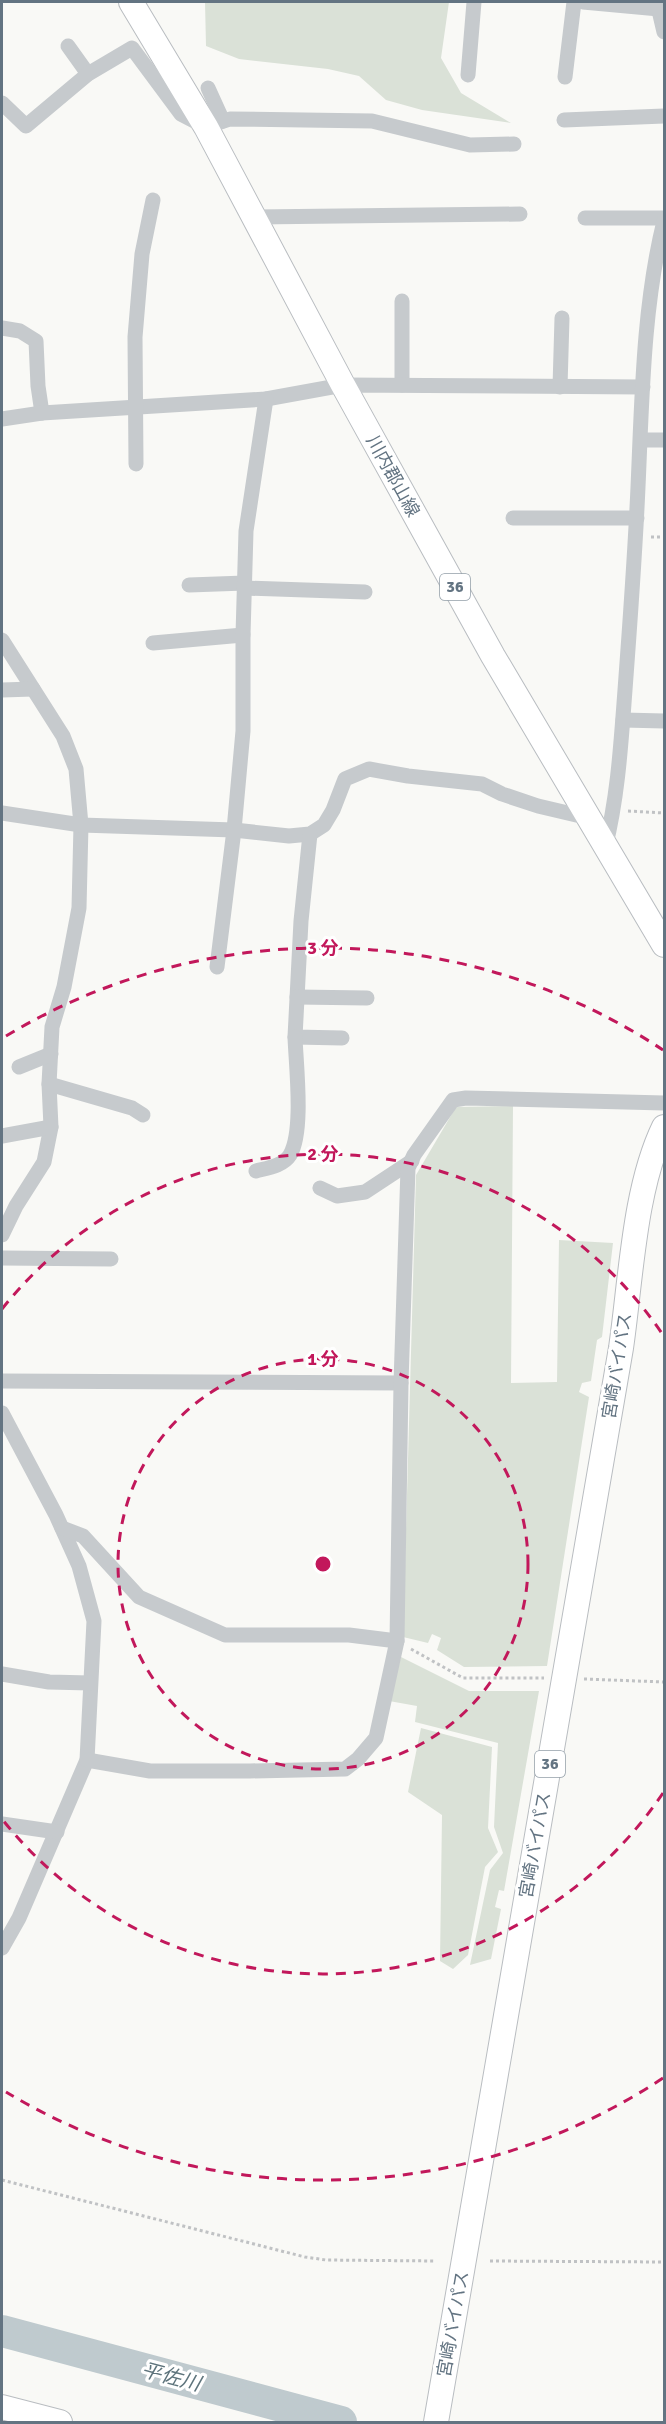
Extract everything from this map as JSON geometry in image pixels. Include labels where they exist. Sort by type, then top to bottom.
[{"type":"main road","name":"川内郡山線","points":[[131,2],[215,124],[255,217],[343,385],[493,656],[664,945]]},
{"type":"main road","name":"宮崎バイパス","points":[[438,2413],[621,1348],[638,1226],[647,1177],[664,1127]]},
{"type":"main road","points":[[2,2407],[60,2422]]},
{"type":"street","points":[[468,75],[474,2]]},
{"type":"street","points":[[565,77],[574,2]]},
{"type":"street","points":[[583,2],[658,5],[664,32]]},
{"type":"street","points":[[68,45],[88,74]]},
{"type":"street","points":[[2,103],[26,126],[88,74],[132,48],[182,114],[215,124],[230,119],[372,121],[470,145],[514,144]]},
{"type":"street","points":[[208,88],[215,124]]},
{"type":"street","points":[[564,120],[664,117]]},
{"type":"street","points":[[136,464],[136,325],[142,254],[153,200]]},
{"type":"street","points":[[255,217],[520,214]]},
{"type":"street","points":[[585,218],[664,219],[643,387],[637,518],[615,811],[605,848]]},
{"type":"street","points":[[402,301],[402,385]]},
{"type":"street","points":[[560,387],[562,318]]},
{"type":"street","points":[[2,328],[20,330],[36,341],[42,413]]},
{"type":"street","points":[[2,419],[42,413],[266,399],[343,385],[643,387]]},
{"type":"street","points":[[217,967],[234,830],[243,731],[246,531],[266,399]]},
{"type":"street","points":[[640,440],[664,440]]},
{"type":"street","points":[[513,518],[637,518]]},
{"type":"street","points":[[189,585],[244,585],[365,592]]},
{"type":"street","points":[[153,643],[243,634]]},
{"type":"street","points":[[2,640],[63,736],[76,769],[81,825],[79,908],[64,987],[52,1027],[49,1084],[51,1127],[44,1162],[16,1206],[2,1235]]},
{"type":"street","points":[[2,690],[33,689]]},
{"type":"street","points":[[622,720],[664,721]]},
{"type":"street","points":[[2,813],[81,825],[234,830],[289,836],[310,834],[324,825],[333,810],[345,779],[369,769],[408,776],[482,784],[502,794],[538,806],[589,818]]},
{"type":"street","points":[[256,1171],[276,1166],[290,1156],[298,1116],[295,1037],[301,921],[310,834]]},
{"type":"street","points":[[297,997],[367,998]]},
{"type":"street","points":[[295,1037],[342,1038]]},
{"type":"street","points":[[19,1067],[51,1054]]},
{"type":"street","points":[[49,1084],[132,1108],[142,1115]]},
{"type":"street","points":[[87,1760],[150,1771],[250,1772],[345,1769],[358,1759],[375,1738],[397,1641],[401,1383],[408,1168],[453,1100],[466,1098],[664,1103]]},
{"type":"street","points":[[2,1136],[51,1127]]},
{"type":"street","points":[[320,1188],[337,1196],[365,1192],[412,1161]]},
{"type":"street","points":[[2,1258],[111,1259]]},
{"type":"street","points":[[2,1381],[401,1383]]},
{"type":"street","points":[[2,1413],[62,1528],[79,1566],[94,1621],[87,1760],[19,1918],[2,1948]]},
{"type":"street","points":[[62,1528],[83,1536],[139,1596],[225,1635],[349,1635],[397,1641]]},
{"type":"street","points":[[2,1674],[49,1682],[90,1683]]},
{"type":"street","points":[[2,1824],[57,1832]]},
{"type":"path","points":[[615,811],[664,813]]},
{"type":"path","points":[[397,1641],[463,1678],[664,1682]]},
{"type":"path","points":[[2,2180],[305,2257],[326,2260],[435,2261]]},
{"type":"path","points":[[490,2261],[664,2262]]},
{"type":"shaded area","points":[[205,2],[449,2],[441,58],[461,93],[511,123],[422,110],[386,100],[359,76],[328,69],[239,59],[206,46]]},
{"type":"shaded area","points":[[513,1106],[511,1383],[557,1382],[559,1240],[613,1243],[602,1337],[597,1340],[591,1381],[582,1383],[579,1392],[589,1397],[547,1666],[464,1667],[437,1650],[441,1638],[432,1634],[428,1643],[403,1637],[416,1175],[456,1107]]},
{"type":"shaded area","points":[[401,1657],[469,1691],[539,1691],[504,1891],[499,1890],[495,1907],[501,1909],[491,1959],[470,1965],[490,1870],[503,1853],[494,1827],[498,1743],[415,1722],[417,1706],[389,1701]]},
{"type":"shaded area","points":[[421,1728],[492,1747],[488,1828],[498,1852],[485,1867],[468,1955],[453,1969],[440,1961],[442,1815],[408,1792]]},
{"type":"waterway","name":"平佐川","points":[[2,2331],[341,2422]]}]
